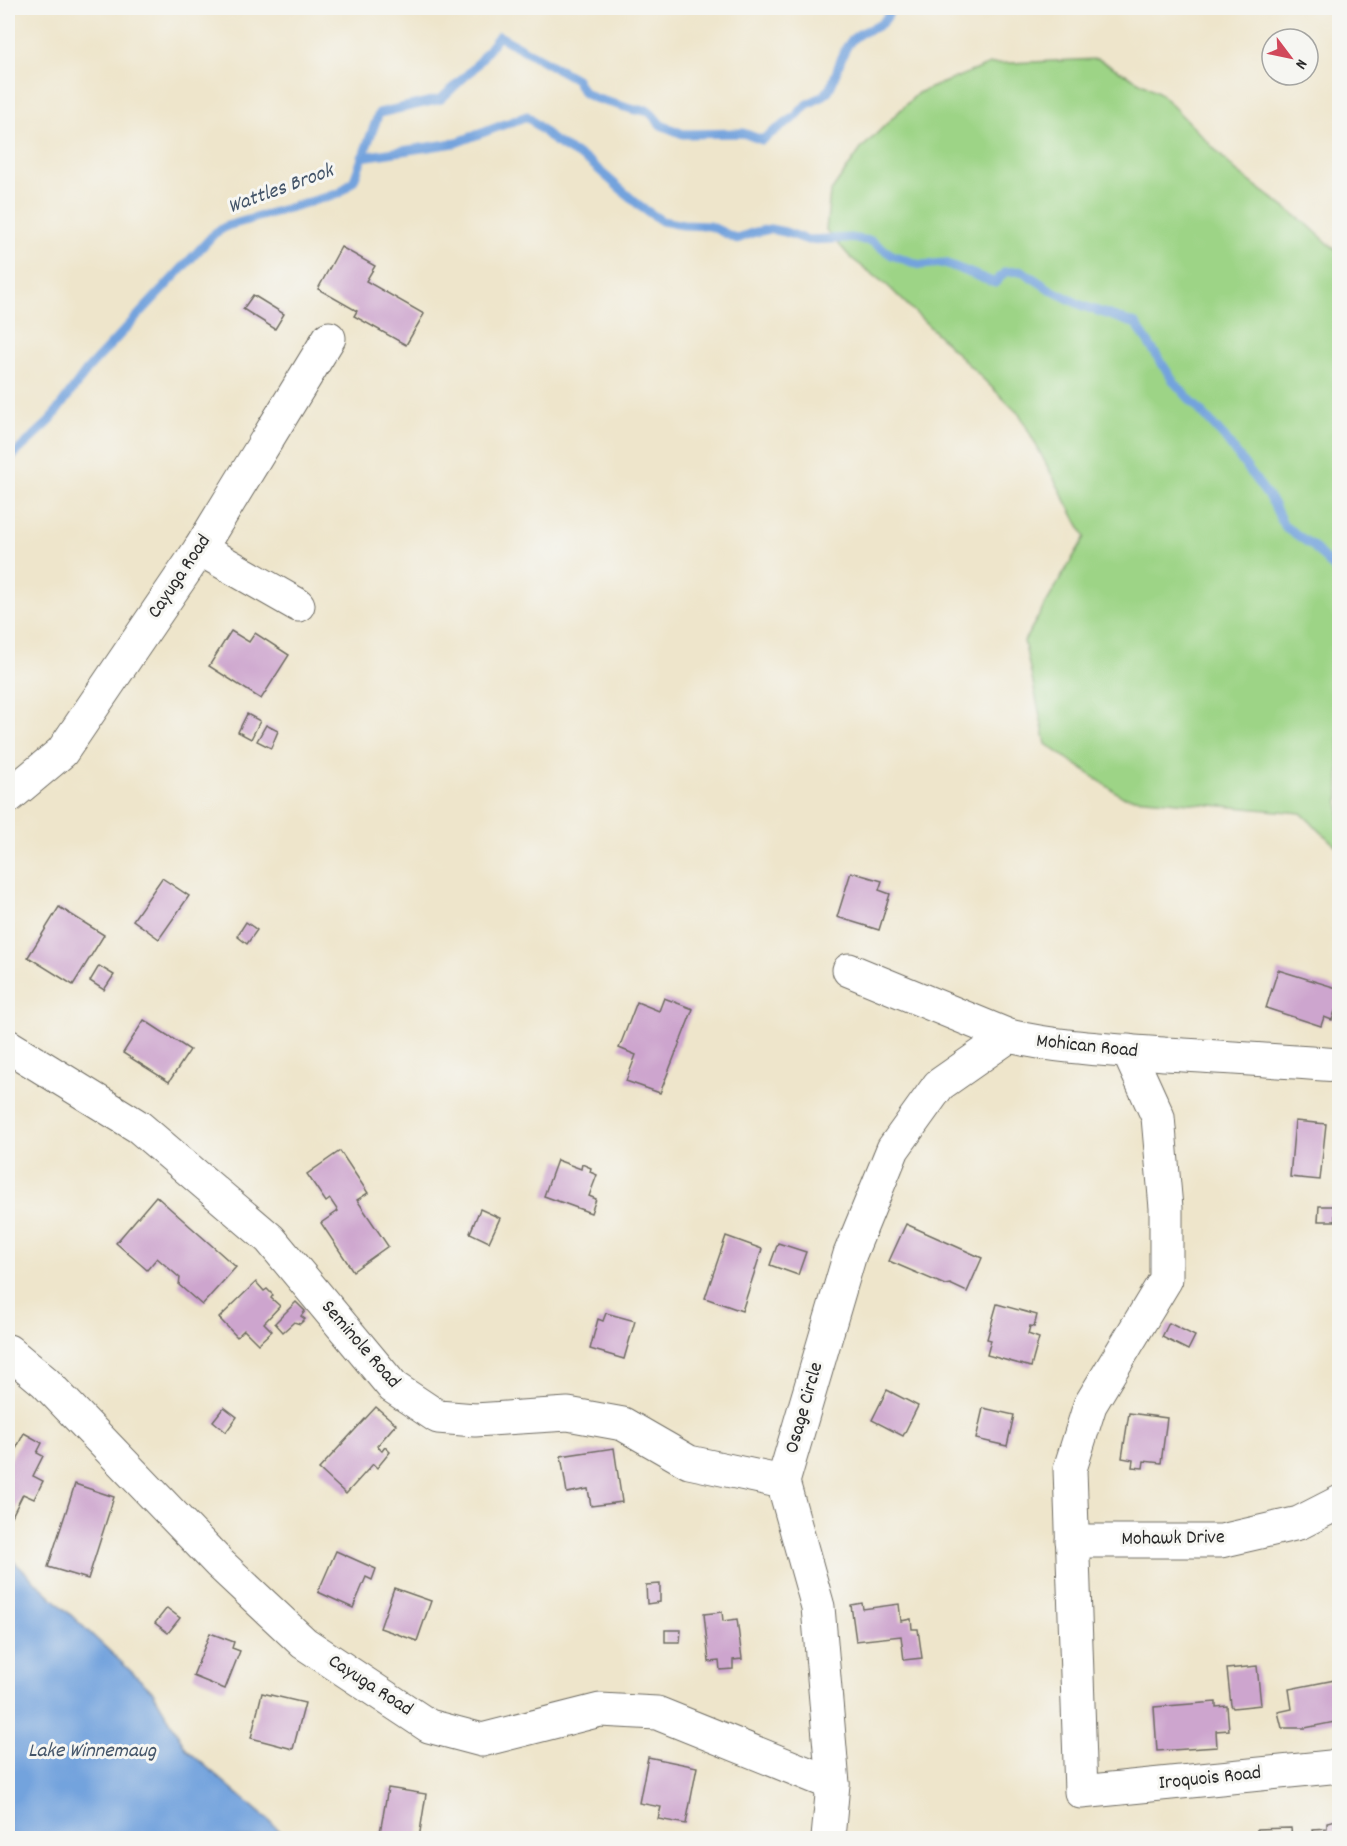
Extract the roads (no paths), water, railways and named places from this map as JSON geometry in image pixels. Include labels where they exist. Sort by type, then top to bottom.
[{"type":"street","name":"Cayuga Road","points":[[8,797],[62,752],[200,549],[329,338]]},
{"type":"street","points":[[200,549],[298,605]]},
{"type":"street","name":"Mohican Road","points":[[849,970],[1009,1036],[1058,1046],[1339,1065]]},
{"type":"street","name":"Osage Circle","points":[[783,1482],[850,1254],[892,1149],[939,1085],[1009,1036]]},
{"type":"street","name":"Seminole Road","points":[[8,1046],[139,1127],[270,1239],[393,1387],[438,1417],[475,1420],[568,1414],[623,1424],[689,1462],[783,1482]]},
{"type":"street","points":[[1072,1541],[1070,1469],[1090,1405],[1166,1279],[1166,1208],[1158,1117],[1128,1052]]},
{"type":"street","name":"Cayuga Road","points":[[8,1351],[45,1382],[220,1564],[304,1643],[429,1726],[482,1740],[600,1710],[657,1713],[833,1784]]},
{"type":"street","points":[[783,1482],[818,1607],[833,1784],[828,1839]]},
{"type":"street","name":"Mohawk Drive","points":[[1072,1541],[1221,1541],[1299,1523],[1340,1502]]},
{"type":"street","name":"Iroquois Road","points":[[1072,1541],[1081,1791],[1340,1766]]},
{"type":"water","name":"Lake Winnemaug","points":[[8,1556],[153,1692],[187,1750],[287,1838],[8,1838]]},
{"type":"waterway","name":"Wattles Brook","points":[[8,460],[48,423],[87,370],[215,233],[227,226],[340,193],[354,180],[379,113],[441,99],[474,68],[499,36],[576,79],[583,92],[594,98],[635,110],[648,110],[661,125],[683,134],[743,133],[762,140],[796,116],[805,106],[826,94],[847,46],[856,36],[883,22],[891,8]]},
{"type":"waterway","points":[[362,157],[455,143],[527,116],[554,141],[590,162],[641,207],[662,221],[683,225],[710,226],[737,239],[770,229],[808,240],[850,238],[871,241],[892,255],[920,265],[945,263],[995,283],[1005,272],[1022,271],[1051,290],[1083,306],[1136,324],[1174,382],[1225,438],[1273,503],[1284,526],[1313,546],[1340,575]]}]
